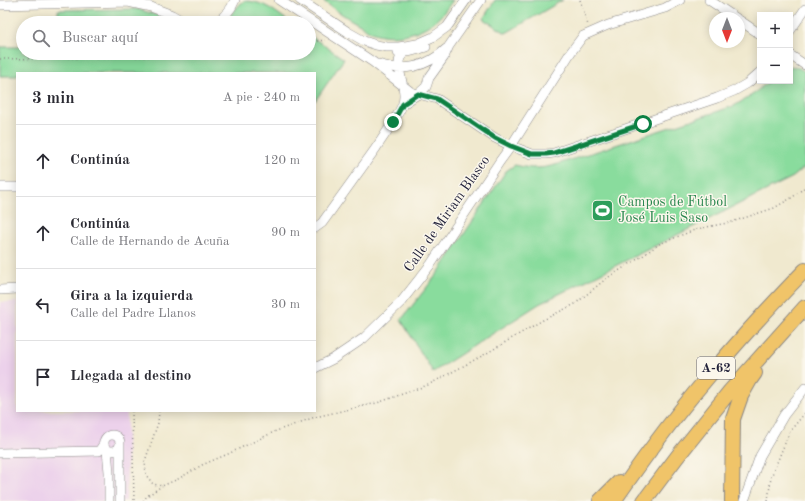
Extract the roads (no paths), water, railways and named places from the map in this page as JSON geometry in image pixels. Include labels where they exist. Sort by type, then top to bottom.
[{"type":"highway","name":"A-62","points":[[614,501],[658,440],[720,362],[805,270]]},
{"type":"highway","name":"A-62","points":[[644,501],[730,391],[805,307]]},
{"type":"highway","points":[[732,501],[733,419],[741,396],[750,380],[762,364],[795,327],[805,307]]},
{"type":"highway","points":[[600,501],[618,483],[634,472]]},
{"type":"street","points":[[224,16],[233,6],[235,0]]},
{"type":"street","points":[[280,0],[304,16]]},
{"type":"street","points":[[300,0],[380,51],[391,53],[404,53],[416,48],[427,46],[439,38],[454,19],[466,0]]},
{"type":"street","points":[[403,104],[426,87],[429,78],[449,46],[481,0]]},
{"type":"street","name":"Calle de Miriam Blasco","points":[[316,368],[333,359],[364,338],[401,302],[431,264],[583,36],[608,25],[665,8],[680,0]]},
{"type":"street","points":[[709,0],[727,12]]},
{"type":"street","points":[[0,5],[128,2],[150,7],[174,16]]},
{"type":"street","points":[[793,27],[805,9]]},
{"type":"street","points":[[316,24],[373,62],[411,92],[437,99],[495,138],[532,154],[554,153],[717,98],[748,83],[757,75]]},
{"type":"street","points":[[745,24],[757,32]]},
{"type":"street","points":[[364,41],[387,47],[416,48]]},
{"type":"street","points":[[373,62],[400,68],[413,67],[439,56],[449,46]]},
{"type":"street","points":[[416,48],[425,63],[437,99]]},
{"type":"street","points":[[316,227],[322,223],[357,176],[393,122],[403,104],[404,86],[400,68],[400,57],[404,53]]},
{"type":"street","points":[[793,57],[805,66]]},
{"type":"street","points":[[0,187],[16,187]]},
{"type":"street","points":[[0,290],[16,289]]},
{"type":"street","points":[[744,501],[760,456],[784,415],[805,388]]},
{"type":"street","points":[[109,501],[109,472],[104,439],[111,435],[117,437],[120,444],[120,501]]},
{"type":"street","points":[[0,453],[70,454],[114,451],[120,444]]},
{"type":"street","points":[[120,458],[124,501]]},
{"type":"place","name":"Campos de Fútbol José Luis Saso","points":[[603,210]]}]
